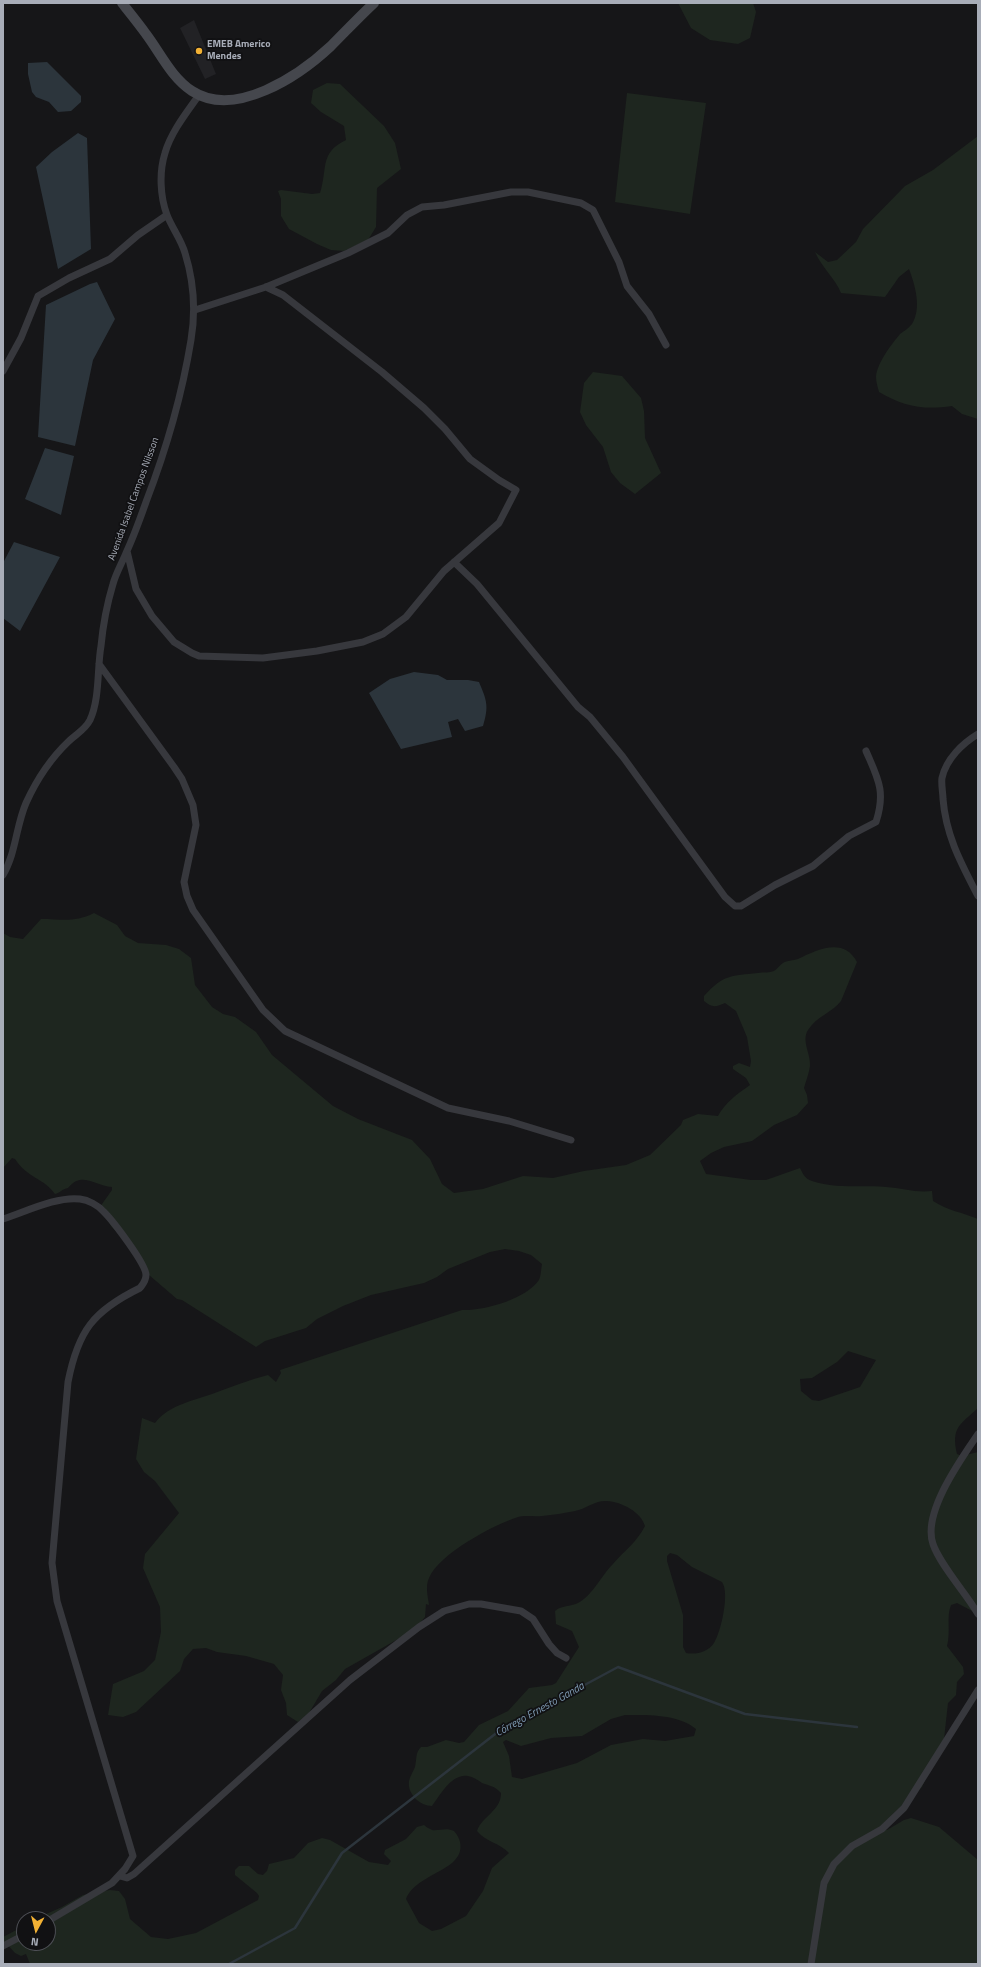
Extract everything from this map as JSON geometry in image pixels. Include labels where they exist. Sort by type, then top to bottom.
[{"type":"street","points":[[122,3],[171,72],[188,88],[199,95],[213,100],[234,100],[275,86],[308,64],[331,46],[374,3]]},
{"type":"street","name":"Avenida Isabel Campos Nilsson","points":[[3,875],[15,846],[26,803],[37,782],[69,741],[83,730],[90,720],[95,699],[100,646],[114,581],[127,551],[166,447],[191,341],[195,310],[192,276],[184,250],[167,215],[160,184],[165,153],[171,139],[199,95]]},
{"type":"street","points":[[195,310],[266,287],[370,244],[388,232],[407,215],[422,207],[460,202],[511,192],[528,192],[581,203],[593,210],[619,262],[627,286],[649,314],[666,346]]},
{"type":"street","points":[[3,371],[21,338],[38,296],[69,278],[110,259],[138,235],[167,215]]},
{"type":"street","points":[[127,551],[136,589],[161,629],[174,642],[199,656],[263,658],[317,651],[363,642],[383,634],[406,617],[444,571],[499,523],[516,490],[470,459],[445,429],[382,372],[283,295],[266,287]]},
{"type":"street","points":[[454,562],[477,584],[578,707],[590,717],[622,756],[725,897],[735,906],[741,906],[775,885],[813,866],[849,836],[876,822],[881,797],[879,781],[866,751]]},
{"type":"street","points":[[99,664],[174,767],[188,791],[193,805],[196,825],[185,874],[187,896],[193,910],[263,1010],[285,1030],[448,1108],[509,1121],[571,1140]]},
{"type":"street","points":[[978,734],[968,740],[954,755],[942,778],[944,816],[952,845],[978,896]]},
{"type":"street","points":[[3,1219],[60,1200],[81,1199],[92,1203],[103,1211],[142,1263],[146,1274],[145,1282],[140,1288],[128,1294],[94,1318],[81,1336],[72,1360],[68,1382],[52,1563],[58,1601],[133,1856],[120,1876],[112,1883],[56,1916]]},
{"type":"street","points":[[978,1434],[954,1469],[930,1528],[933,1545],[978,1614]]},
{"type":"street","points":[[120,1876],[127,1878],[134,1874],[350,1680],[419,1627],[444,1611],[464,1605],[481,1604],[521,1612],[533,1619],[549,1644],[557,1653],[566,1658]]},
{"type":"street","points":[[811,1964],[824,1883],[834,1864],[852,1846],[882,1829],[904,1808],[978,1690]]},
{"type":"street","points":[[3,1946],[16,1939]]},
{"type":"shaded area","points":[[678,3],[753,3],[756,12],[750,38],[738,44],[710,40],[691,28]]},
{"type":"shaded area","name":"EMEB Americo Mendes","points":[[194,20],[216,74],[205,79],[180,28]]},
{"type":"shaded area","points":[[47,62],[81,96],[81,102],[71,111],[58,112],[49,102],[36,97],[32,92],[28,74],[28,63]]},
{"type":"shaded area","points":[[327,83],[340,84],[384,126],[395,143],[401,169],[377,188],[376,227],[368,240],[344,251],[331,250],[289,229],[281,216],[281,199],[278,191],[281,190],[312,194],[320,193],[328,156],[337,145],[346,140],[344,126],[321,112],[311,103],[313,90]]},
{"type":"shaded area","points":[[627,93],[706,103],[690,214],[615,202]]},
{"type":"shaded area","points":[[78,133],[87,138],[91,249],[58,269],[36,167],[52,152]]},
{"type":"shaded area","points":[[978,136],[978,419],[962,414],[952,406],[932,408],[914,406],[897,401],[879,392],[876,377],[879,366],[896,338],[912,324],[917,311],[916,296],[909,269],[899,277],[885,297],[841,293],[815,252],[828,262],[837,260],[856,242],[863,229],[905,186],[933,170]]},
{"type":"shaded area","points":[[97,282],[115,319],[93,360],[75,446],[38,437],[46,305]]},
{"type":"shaded area","points":[[593,372],[622,376],[641,398],[644,411],[645,438],[661,473],[635,494],[620,483],[611,472],[603,447],[586,425],[580,412],[584,383]]},
{"type":"shaded area","points":[[45,448],[74,456],[61,515],[25,499]]},
{"type":"shaded area","points":[[14,542],[60,557],[20,631],[3,618],[3,563]]},
{"type":"shaded area","points":[[414,672],[438,675],[447,680],[468,680],[479,682],[486,704],[486,713],[483,726],[465,731],[458,719],[448,722],[452,737],[401,749],[369,693],[390,679]]},
{"type":"shaded area","points":[[94,913],[117,925],[125,936],[138,943],[166,945],[179,949],[191,958],[195,985],[212,1007],[223,1014],[235,1017],[256,1032],[272,1055],[333,1106],[358,1119],[412,1140],[430,1159],[442,1184],[454,1193],[483,1189],[523,1176],[553,1178],[584,1171],[626,1165],[650,1155],[681,1125],[683,1120],[698,1114],[718,1116],[736,1095],[750,1085],[746,1078],[733,1069],[733,1066],[739,1063],[750,1067],[751,1061],[747,1037],[736,1011],[725,1003],[717,1006],[709,1005],[704,1001],[704,996],[717,984],[728,977],[772,972],[785,962],[798,959],[822,949],[838,947],[852,954],[857,962],[841,1001],[838,1005],[816,1021],[806,1034],[810,1066],[804,1088],[808,1103],[797,1115],[774,1125],[752,1141],[724,1147],[711,1153],[700,1161],[706,1174],[751,1180],[766,1180],[800,1168],[804,1176],[808,1179],[830,1185],[877,1186],[932,1191],[933,1201],[944,1207],[978,1219],[978,1408],[958,1427],[955,1445],[957,1454],[962,1456],[978,1452],[978,1614],[957,1603],[951,1605],[947,1646],[963,1667],[964,1674],[957,1682],[956,1695],[948,1703],[944,1739],[922,1787],[892,1815],[884,1830],[887,1830],[904,1820],[911,1818],[939,1827],[978,1860],[978,1964],[30,1964],[26,1954],[21,1956],[15,1953],[3,1940],[3,1937],[16,1930],[16,1951],[56,1951],[56,1911],[53,1911],[83,1895],[110,1890],[119,1891],[125,1899],[130,1919],[151,1937],[168,1939],[196,1933],[258,1900],[259,1896],[257,1893],[235,1875],[235,1870],[239,1866],[249,1866],[258,1874],[263,1875],[267,1871],[269,1864],[294,1858],[308,1843],[322,1838],[330,1840],[369,1862],[388,1865],[391,1861],[384,1854],[385,1850],[406,1839],[417,1827],[424,1825],[432,1830],[448,1829],[454,1831],[460,1841],[460,1852],[456,1859],[448,1866],[420,1883],[412,1890],[406,1899],[419,1923],[432,1931],[441,1929],[466,1916],[483,1891],[492,1868],[509,1853],[485,1838],[477,1831],[483,1821],[495,1809],[501,1793],[474,1778],[462,1776],[452,1781],[447,1786],[432,1806],[423,1804],[412,1795],[409,1786],[409,1779],[415,1767],[416,1756],[421,1747],[427,1747],[446,1740],[459,1743],[464,1742],[479,1725],[508,1711],[529,1688],[552,1685],[556,1683],[579,1647],[572,1631],[556,1624],[555,1611],[583,1600],[593,1590],[617,1559],[634,1542],[645,1526],[643,1521],[635,1512],[625,1506],[619,1503],[603,1501],[575,1511],[546,1516],[518,1517],[481,1533],[455,1550],[435,1569],[427,1584],[429,1605],[426,1604],[425,1617],[414,1630],[345,1669],[336,1680],[322,1691],[309,1713],[298,1722],[287,1715],[286,1703],[281,1690],[283,1675],[274,1664],[246,1656],[217,1652],[206,1648],[193,1649],[184,1659],[180,1671],[136,1712],[123,1717],[108,1715],[113,1684],[144,1671],[155,1660],[161,1632],[160,1607],[143,1568],[145,1554],[179,1513],[155,1481],[144,1472],[136,1459],[142,1418],[155,1423],[174,1408],[240,1384],[268,1375],[276,1382],[281,1373],[280,1370],[462,1310],[493,1306],[515,1298],[533,1287],[539,1280],[542,1264],[531,1255],[519,1251],[505,1249],[490,1252],[448,1269],[437,1277],[424,1283],[371,1295],[343,1306],[317,1319],[306,1328],[265,1341],[256,1347],[182,1300],[177,1299],[149,1275],[133,1250],[111,1226],[102,1210],[102,1204],[112,1190],[112,1187],[88,1180],[78,1180],[68,1188],[55,1194],[46,1184],[25,1170],[15,1159],[12,1158],[3,1168],[3,933],[10,937],[23,939],[41,919],[68,920]],"holes":[[[848,1351],[876,1360],[860,1387],[819,1401],[812,1400],[801,1391],[800,1379],[812,1378],[837,1362]],[[670,1553],[677,1555],[692,1567],[722,1582],[724,1587],[724,1612],[717,1638],[708,1649],[702,1652],[694,1654],[686,1653],[683,1647],[683,1615],[667,1561],[667,1556]],[[625,1715],[662,1716],[681,1720],[696,1729],[694,1736],[665,1741],[643,1739],[611,1745],[577,1763],[522,1779],[512,1777],[509,1756],[503,1742],[506,1740],[521,1746],[551,1738],[582,1736],[611,1719]]]},
{"type":"waterway","name":"Córrego Ernesto Ganda","points":[[229,1964],[295,1928],[342,1853],[499,1731],[618,1667],[745,1714],[857,1727]]},
{"type":"place","name":"EMEB Americo Mendes","points":[[199,51]]}]
